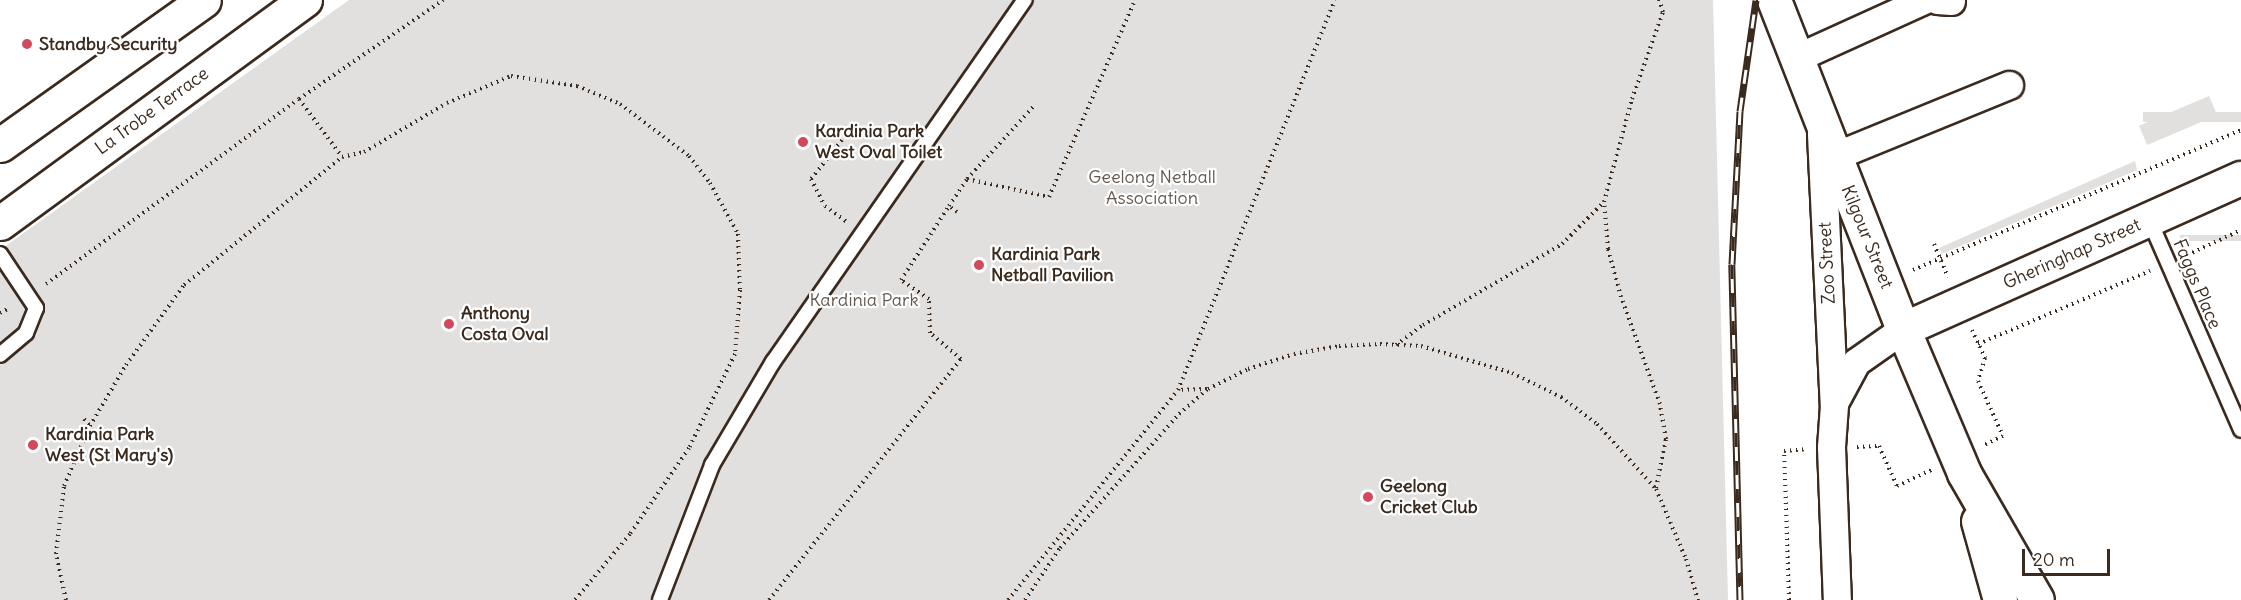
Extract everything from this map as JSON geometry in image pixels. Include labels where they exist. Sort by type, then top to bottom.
[{"type":"main road","points":[[0,145],[204,0]]},
{"type":"main road","name":"La Trobe Terrace","points":[[0,223],[304,0]]},
{"type":"main road","name":"Kilgour Street","points":[[1774,0],[1903,329],[1964,473],[2037,600]]},
{"type":"main road","name":"Gheringhap Street","points":[[1903,329],[2241,178]]},
{"type":"main road","name":"Kilgour Street","points":[[1964,473],[2000,600]]},
{"type":"street","points":[[1796,58],[1924,0]]},
{"type":"street","points":[[1835,156],[2008,85]]},
{"type":"street","name":"Zoo Street","points":[[1820,120],[1834,405],[1831,447],[1837,600]]},
{"type":"street","name":"Zoo Street","points":[[1834,405],[1856,362],[1903,329]]},
{"type":"lane","points":[[660,600],[718,452],[773,362],[865,234],[1025,0]]},
{"type":"lane","name":"Faggs Place","points":[[2149,219],[2241,430]]},
{"type":"lane","points":[[0,254],[30,295],[36,308],[33,321],[26,333],[0,355]]},
{"type":"path","points":[[0,314],[30,295],[299,99],[443,0]]},
{"type":"path","points":[[967,179],[1049,197],[1134,0]]},
{"type":"path","points":[[1008,600],[1178,390],[1335,0]]},
{"type":"path","points":[[1656,489],[1666,439],[1660,404],[1621,297],[1608,249],[1604,202],[1632,99],[1663,12],[1659,0]]},
{"type":"path","points":[[66,600],[56,554],[64,486],[90,426],[156,320],[184,285],[342,157],[364,152],[447,103],[511,76],[578,86],[620,104],[689,156],[710,183],[738,234],[740,290],[735,354],[689,448],[630,534],[575,600]]},
{"type":"path","points":[[299,99],[342,157]]},
{"type":"path","points":[[769,600],[960,359],[930,333],[929,299],[901,280],[967,179],[1033,107]]},
{"type":"path","points":[[1885,282],[2241,130]]},
{"type":"path","points":[[843,140],[811,179],[813,188],[825,207],[865,234]]},
{"type":"path","points":[[1396,345],[1423,325],[1562,244],[1604,202]]},
{"type":"path","points":[[949,206],[957,212]]},
{"type":"path","points":[[1978,344],[2168,264],[2241,230]]},
{"type":"path","points":[[1025,600],[1060,548],[1179,414],[1208,389],[1248,369],[1293,354],[1339,346],[1396,345],[1470,358],[1561,397],[1621,447],[1656,489],[1686,559],[1698,600]]},
{"type":"path","points":[[1985,358],[1978,381],[2003,436]]},
{"type":"path","points":[[1178,390],[1208,389]]},
{"type":"path","points":[[84,419],[90,426]]},
{"type":"path","points":[[1879,446],[1897,486]]},
{"type":"path","points":[[1784,451],[1789,600]]},
{"type":"green space","name":"Kardinia Park","points":[[349,0],[1713,0],[1728,600],[0,600],[0,250]]},
{"type":"green space","points":[[2209,96],[2217,115],[2147,145],[2139,126]]},
{"type":"green space","points":[[2143,112],[2241,112],[2241,122],[2143,122]]},
{"type":"green space","points":[[2135,161],[2137,170],[1942,254],[1939,248]]},
{"type":"green space","points":[[2180,235],[2241,235],[2241,241],[2180,241]]},
{"type":"railway","points":[[1740,600],[1732,264],[1740,111],[1756,0]]},
{"type":"place","name":"Standby Security","points":[[27,44]]},
{"type":"place","name":"Kardinia Park West Oval Toilet","points":[[803,142]]},
{"type":"place","name":"Kardinia Park Netball Pavilion","points":[[979,265]]},
{"type":"place","name":"Anthony Costa Oval","points":[[449,324]]},
{"type":"place","name":"Kardinia Park West (St Mary's)","points":[[33,445]]},
{"type":"place","name":"Geelong Cricket Club","points":[[1368,497]]},
{"type":"park label","name":"Geelong Netball Association","points":[[1152,188]]}]
